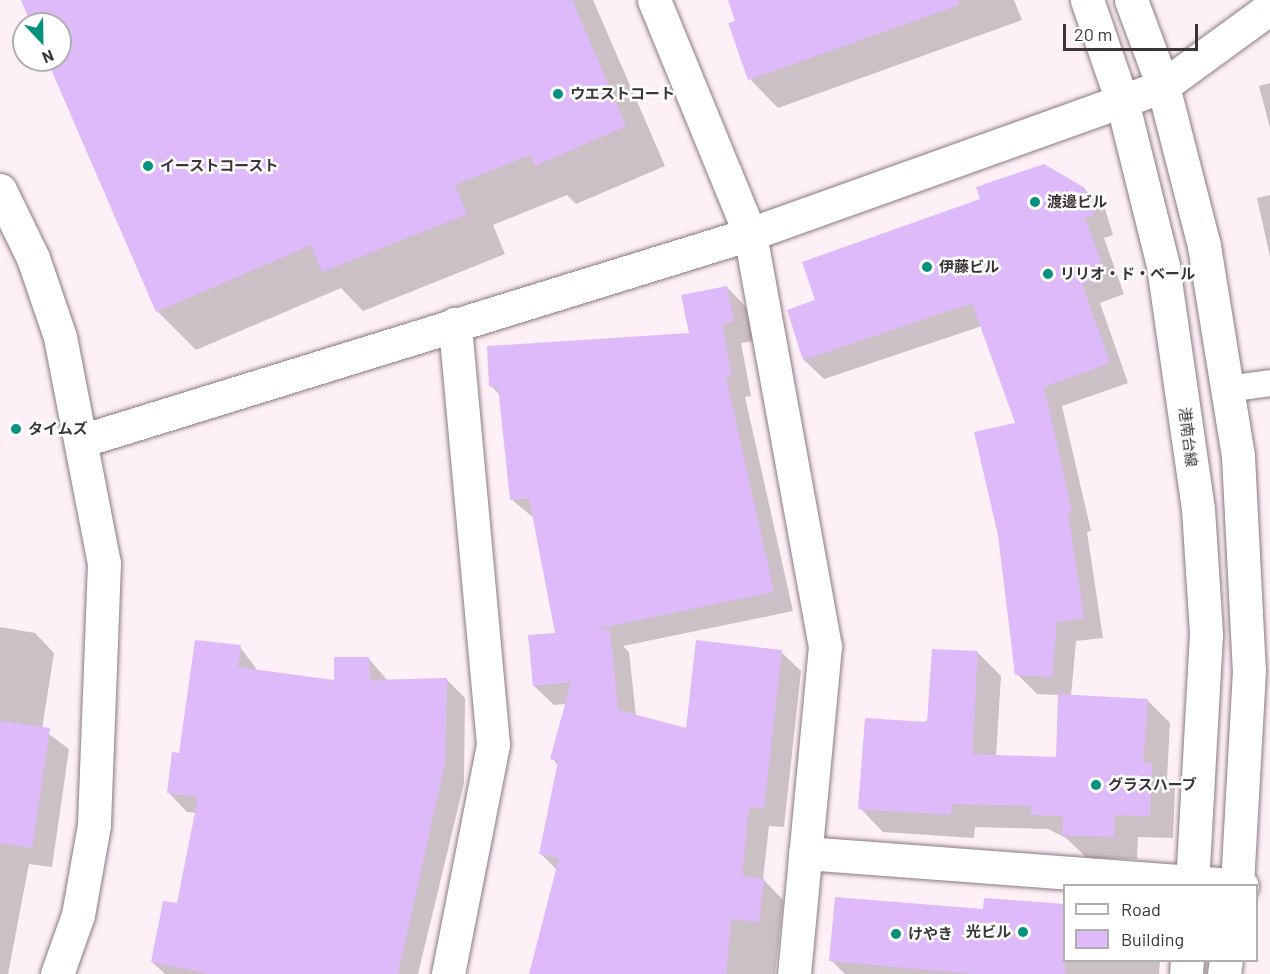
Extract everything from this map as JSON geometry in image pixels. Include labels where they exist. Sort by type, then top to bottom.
[{"type":"street","points":[[654,0],[750,234],[825,646],[794,974]]},
{"type":"street","name":"港南台線","points":[[1087,0],[1122,101],[1163,266],[1198,509],[1206,634],[1192,883]]},
{"type":"street","points":[[1131,0],[1163,86],[1204,246],[1238,456],[1249,670],[1243,884]]},
{"type":"street","points":[[84,440],[750,234],[1122,101],[1163,86],[1270,8]]},
{"type":"street","points":[[0,190],[33,258],[60,336],[84,440],[104,563],[101,745],[78,915],[57,974]]},
{"type":"street","points":[[448,974],[493,744],[455,324]]},
{"type":"street","points":[[805,853],[1209,884]]},
{"type":"lane","points":[[1227,389],[1270,383]]},
{"type":"building","points":[[21,0],[572,0],[626,126],[535,166],[530,155],[455,185],[467,214],[322,272],[311,245],[156,312],[52,72],[72,72],[72,12],[26,12]]},
{"type":"building","points":[[728,0],[958,0],[959,5],[748,80],[728,23],[735,21]]},
{"type":"building","points":[[1044,164],[1085,188],[1094,215],[1085,218],[1106,275],[1082,284],[1110,363],[1044,387],[1072,512],[1068,513],[1084,618],[1057,622],[1052,677],[1015,675],[998,535],[974,432],[1015,423],[972,303],[803,360],[787,310],[815,300],[802,262],[980,199],[976,187]]},
{"type":"building","points":[[727,286],[734,321],[722,324],[732,376],[726,377],[774,592],[595,629],[610,630],[618,710],[686,728],[696,640],[782,650],[764,808],[749,807],[742,876],[764,879],[759,922],[731,919],[726,974],[529,974],[559,858],[539,854],[558,761],[550,759],[571,682],[533,686],[528,635],[555,633],[529,498],[510,500],[499,396],[497,386],[489,387],[487,346],[689,333],[681,295]]},
{"type":"building","points":[[195,640],[241,645],[238,667],[334,680],[334,657],[369,657],[370,680],[447,678],[445,763],[398,974],[211,974],[151,962],[163,901],[177,903],[198,797],[167,793],[172,752],[179,753]]},
{"type":"building","points":[[932,649],[978,651],[972,754],[1056,757],[1058,694],[1148,699],[1143,763],[1152,763],[1150,816],[1115,815],[1114,837],[1062,835],[1063,816],[1031,815],[1031,806],[952,804],[951,815],[858,809],[865,718],[927,722]]},
{"type":"building","points":[[0,721],[50,728],[32,848],[0,843]]},
{"type":"building","points":[[835,897],[983,909],[984,898],[1063,904],[1065,974],[975,974],[829,961]]},
{"type":"place","name":"ウエストコート","points":[[558,94]]},
{"type":"place","name":"イーストコースト","points":[[148,166]]},
{"type":"place","name":"渡邊ビル","points":[[1035,202]]},
{"type":"place","name":"伊藤ビル","points":[[927,267]]},
{"type":"place","name":"リリオ・ド・ベール","points":[[1048,274]]},
{"type":"place","name":"タイムズ","points":[[16,429]]},
{"type":"place","name":"グラスハーブ","points":[[1096,785]]},
{"type":"place","name":"光ビル","points":[[1023,932]]},
{"type":"place","name":"けやき","points":[[896,934]]}]
